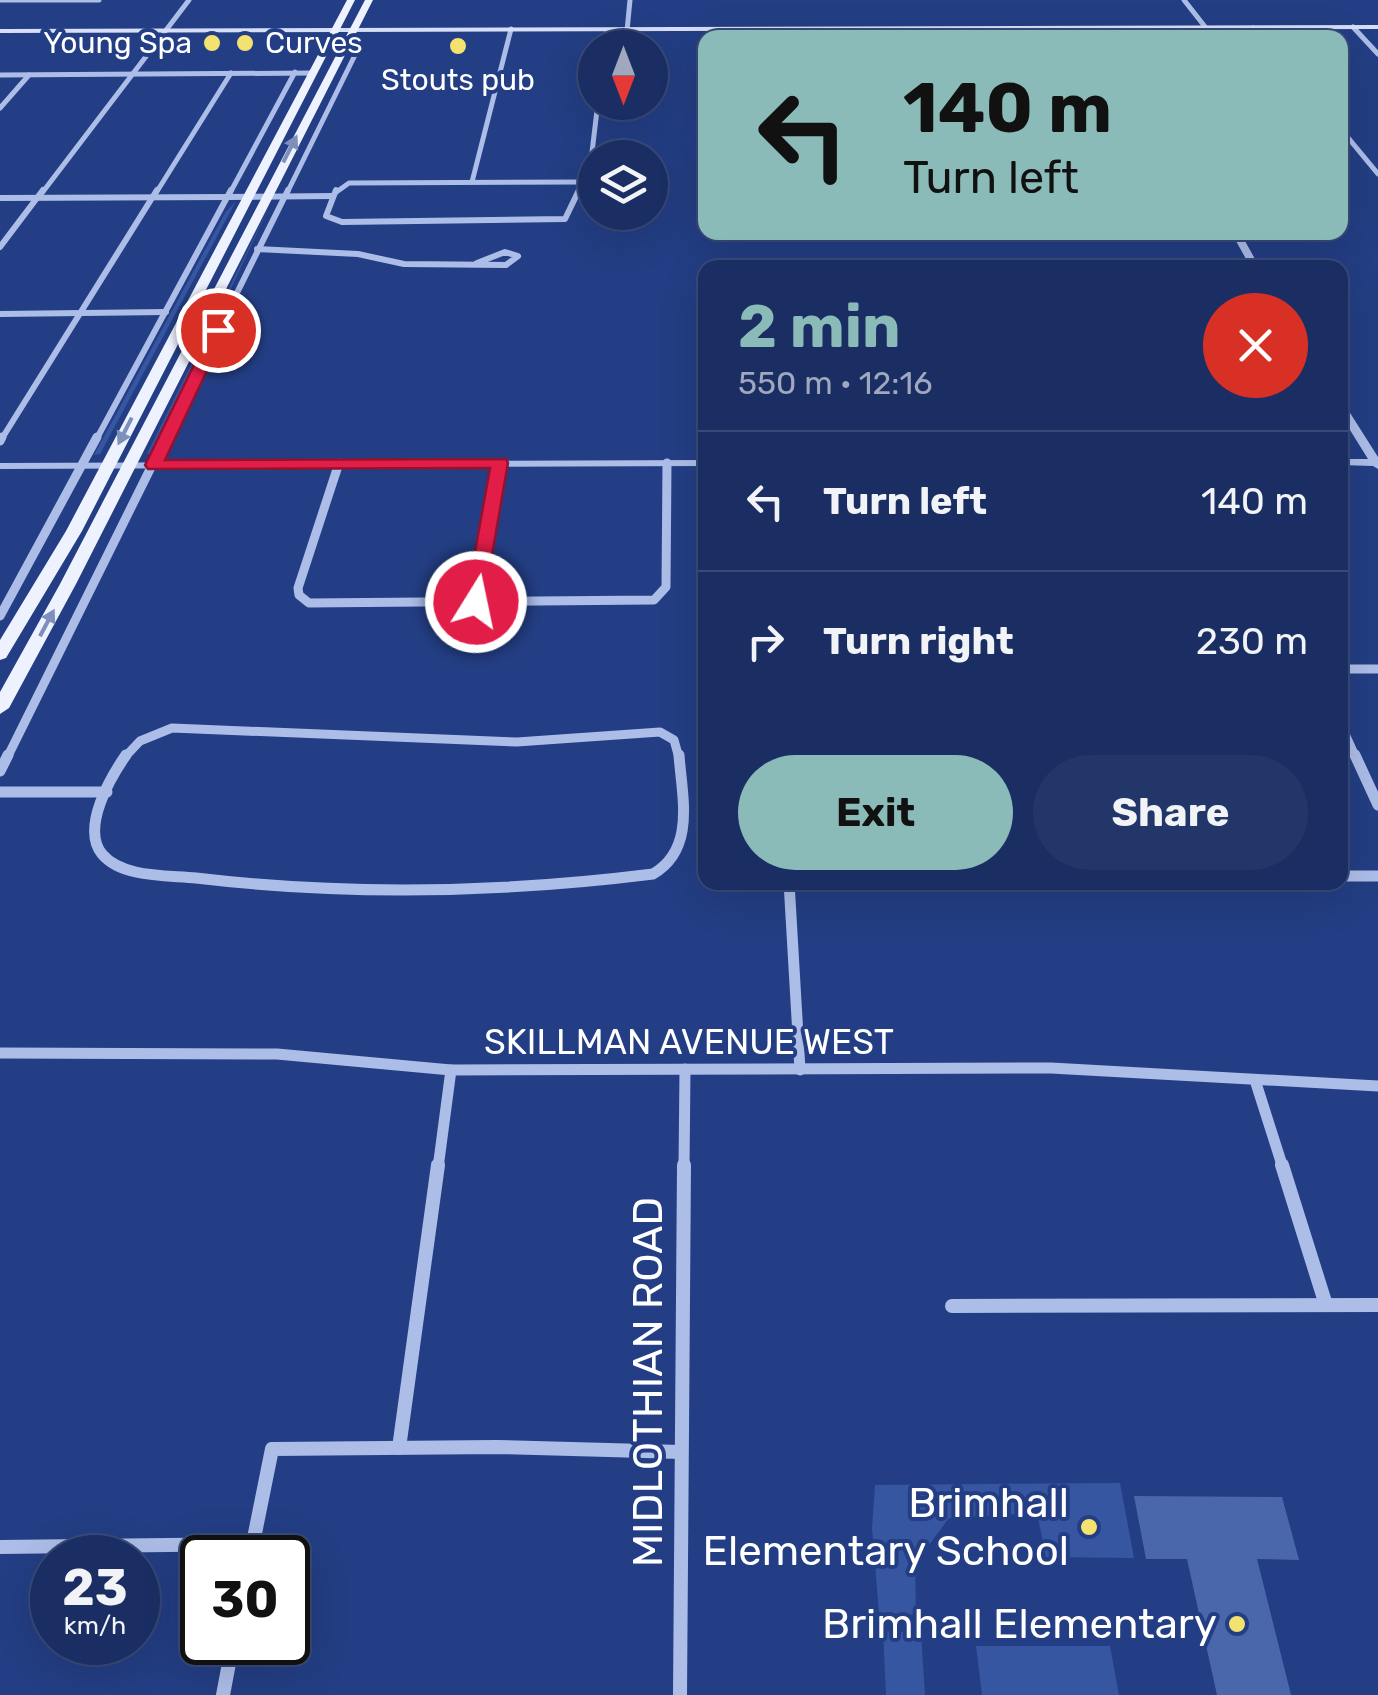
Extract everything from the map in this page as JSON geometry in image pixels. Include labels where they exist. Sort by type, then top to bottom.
[{"type":"main road","points":[[0,654],[74,531],[351,0]]},
{"type":"main road","points":[[0,708],[274,196],[326,78],[369,0]]},
{"type":"main road","points":[[1323,30],[1378,29]]},
{"type":"main road","points":[[1160,30],[1231,30]]},
{"type":"main road","points":[[0,33],[578,31]]},
{"type":"main road","points":[[668,31],[698,31]]},
{"type":"main road","points":[[313,73],[326,78]]},
{"type":"street","points":[[0,4],[8,0],[99,0]]},
{"type":"street","points":[[0,247],[190,0]]},
{"type":"street","points":[[627,30],[630,0]]},
{"type":"street","points":[[1184,0],[1206,28]]},
{"type":"street","points":[[1356,29],[1378,54]]},
{"type":"street","points":[[472,182],[511,31]]},
{"type":"street","points":[[0,771],[154,465],[256,251],[274,196],[356,52]]},
{"type":"street","points":[[0,616],[296,72]]},
{"type":"street","points":[[0,441],[231,73]]},
{"type":"street","points":[[0,75],[313,73]]},
{"type":"street","points":[[326,78],[347,73]]},
{"type":"street","points":[[0,108],[30,75]]},
{"type":"street","points":[[1348,138],[1378,174]]},
{"type":"street","points":[[578,182],[349,182],[333,196],[326,216],[336,222],[564,219],[578,192]]},
{"type":"street","points":[[0,198],[333,196]]},
{"type":"street","points":[[256,251],[358,254],[404,264],[506,265],[518,256],[505,252],[477,263]]},
{"type":"street","points":[[0,314],[166,312]]},
{"type":"street","points":[[1348,417],[1377,464]]},
{"type":"street","points":[[1348,462],[1377,464]]},
{"type":"street","points":[[338,463],[298,588],[303,600],[317,604],[646,601],[663,594],[666,587],[667,463]]},
{"type":"street","points":[[476,602],[500,463]]},
{"type":"street","points":[[0,466],[698,463]]},
{"type":"street","points":[[1348,669],[1378,669]]},
{"type":"street","points":[[172,728],[517,742],[651,730],[668,736],[678,746],[681,848],[674,862],[661,871],[644,875],[476,887],[264,885],[138,870],[112,862],[103,856],[94,836],[107,792],[118,764],[133,745],[172,728]]},
{"type":"street","points":[[1348,740],[1378,805]]},
{"type":"street","points":[[0,792],[107,792]]},
{"type":"street","points":[[1348,876],[1378,876]]},
{"type":"street","points":[[789,890],[800,1070]]},
{"type":"street","name":"SKILLMAN AVENUE WEST","points":[[0,1052],[277,1054],[452,1070],[1052,1068],[1378,1086]]},
{"type":"street","name":"MIDLOTHIAN ROAD","points":[[680,1695],[686,1069]]},
{"type":"street","points":[[399,1448],[452,1070]]},
{"type":"street","points":[[1255,1080],[1326,1305]]},
{"type":"street","points":[[952,1306],[1378,1305]]},
{"type":"street","points":[[254,1535],[272,1449],[681,1452]]},
{"type":"street","points":[[0,1546],[180,1550]]},
{"type":"street","points":[[223,1695],[229,1665]]},
{"type":"shaded area","points":[[236,201],[100,454],[94,455],[225,213]]},
{"type":"shaded area","points":[[272,201],[161,438],[153,453],[147,454]]},
{"type":"shaded area","points":[[1120,1483],[1134,1558],[1046,1557],[1037,1513],[949,1518],[915,1564],[916,1615],[879,1613],[872,1528],[875,1485]]},
{"type":"shaded area","points":[[883,1631],[921,1633],[925,1695],[886,1695]]},
{"type":"shaded area","points":[[976,1646],[1110,1646],[1119,1695],[982,1695]]},
{"type":"building","name":"Brimhall Elementary","points":[[1134,1496],[1282,1497],[1299,1560],[1257,1559],[1291,1695],[1217,1695],[1187,1559],[1146,1559]]},
{"type":"place","name":"Young Spa","points":[[212,43]]},
{"type":"place","name":"Curves","points":[[245,43]]},
{"type":"place","name":"Stouts pub","points":[[458,46]]},
{"type":"place","name":"Brimhall Elementary School","points":[[1089,1527]]},
{"type":"place","name":"Brimhall Elementary","points":[[1237,1624]]},
{"type":"route","points":[[218,330],[154,465],[500,463],[476,602]]}]
